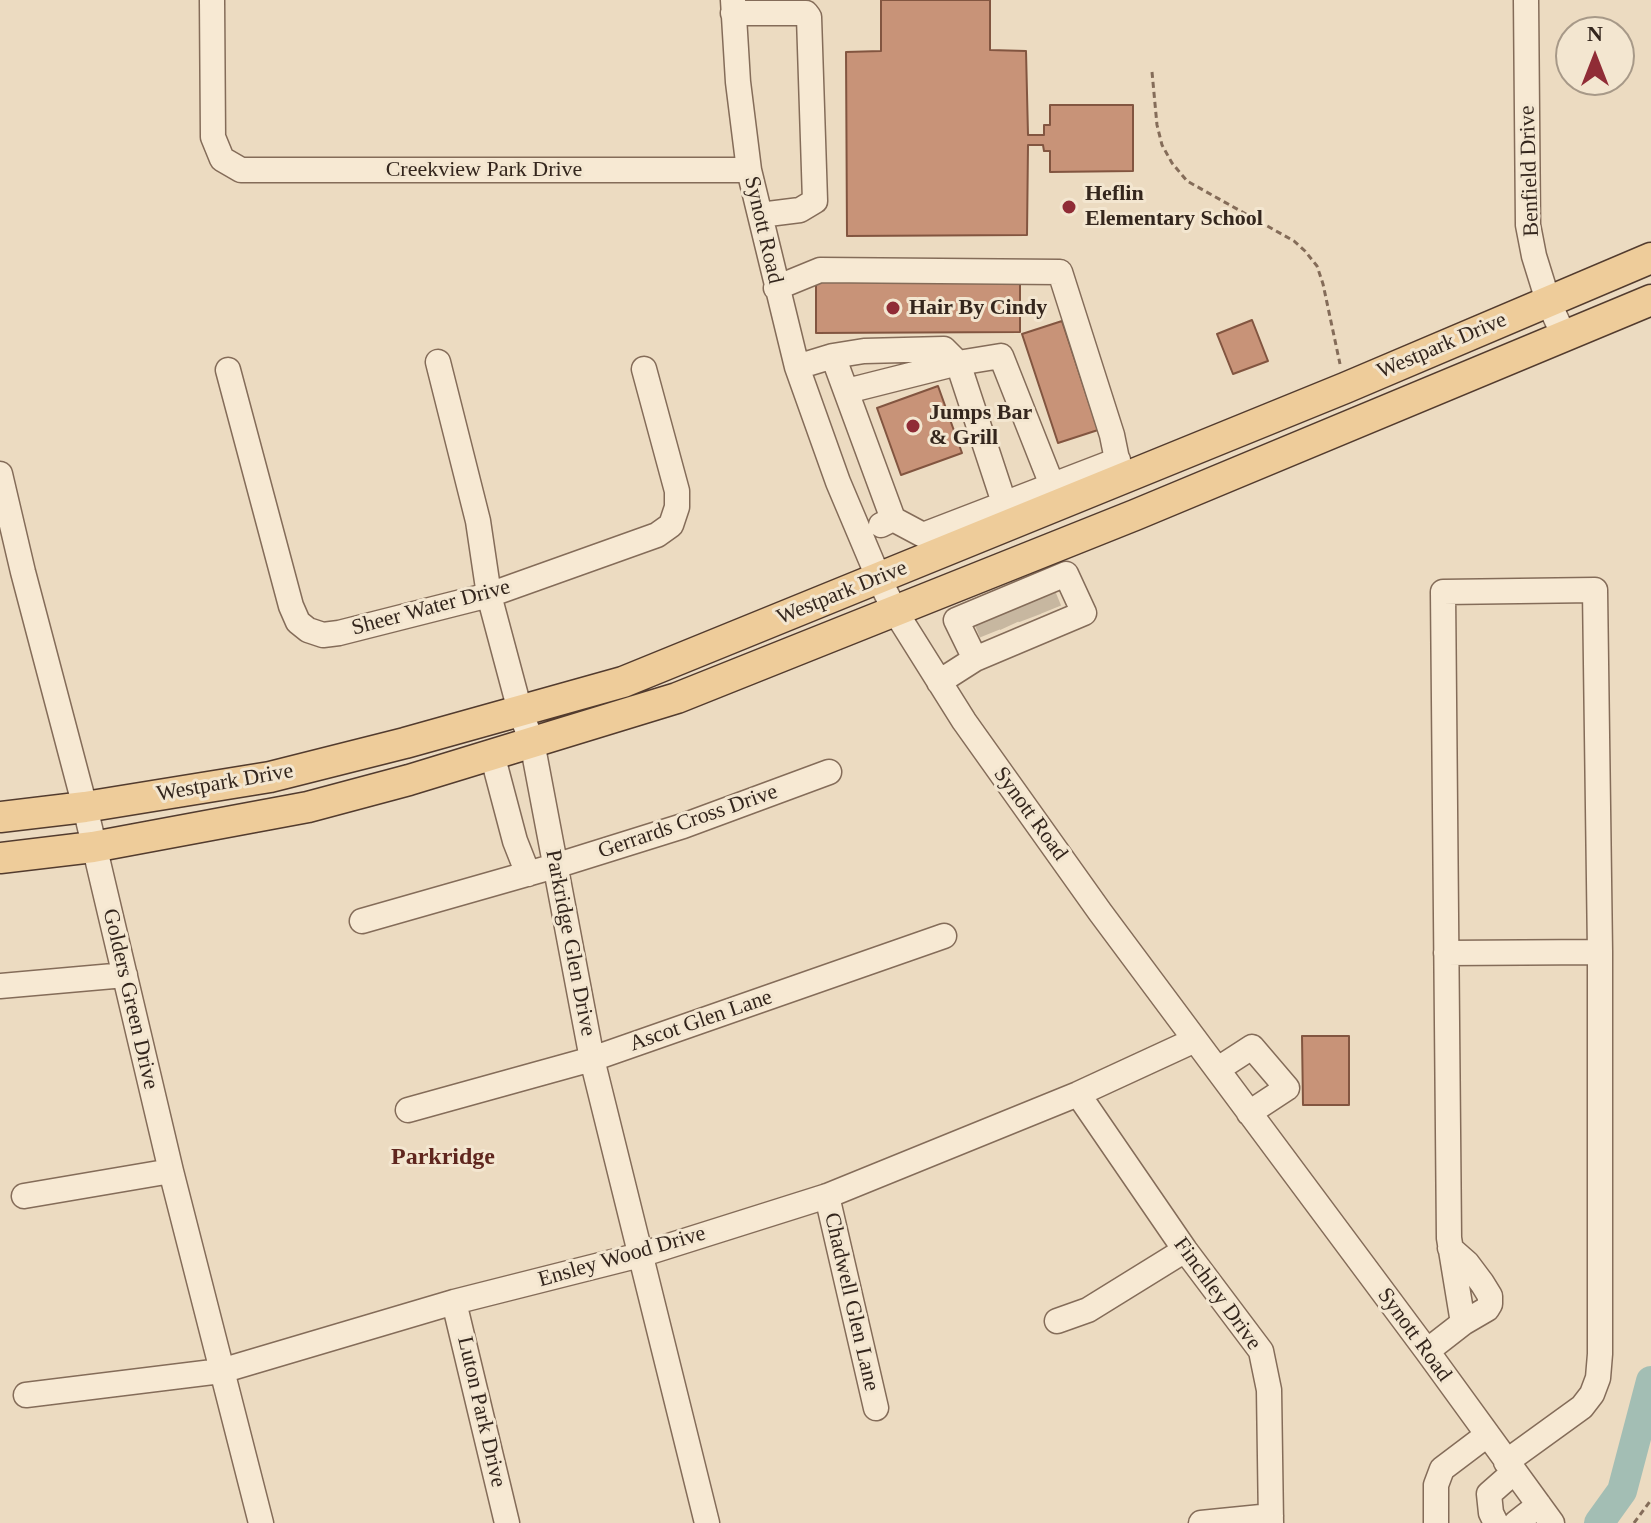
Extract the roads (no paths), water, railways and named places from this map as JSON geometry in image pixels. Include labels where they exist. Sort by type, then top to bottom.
[{"type":"main road","name":"Westpark Drive","points":[[0,817],[85,807],[270,777],[623,682],[879,579],[1008,514],[1119,469],[1345,388],[1651,258]]},
{"type":"main road","name":"Westpark Drive","points":[[0,858],[93,847],[308,807],[409,780],[677,698],[895,611],[1022,610],[1135,515],[1651,300]]},
{"type":"main road","points":[[1119,469],[1135,515]]},
{"type":"street","name":"Creekview Park Drive","points":[[212,0],[213,137],[222,159],[241,170],[749,170]]},
{"type":"street","name":"Benfield Drive","points":[[1526,0],[1528,225],[1548,301],[1564,336]]},
{"type":"street","name":"Synott Road","points":[[733,7],[749,170],[797,367],[833,469],[895,611],[964,721],[1091,899],[1547,1516]]},
{"type":"street","points":[[733,7],[806,13],[809,17],[815,201],[800,210],[760,215]]},
{"type":"street","points":[[776,288],[820,270],[1060,272],[1112,435],[1119,469],[1052,485],[1008,514],[923,535],[893,519],[833,356]]},
{"type":"street","points":[[797,367],[864,351],[944,349],[958,363],[1008,514]]},
{"type":"street","points":[[847,391],[958,363],[1001,356],[1052,485]]},
{"type":"street","name":"Parkridge Glen Drive","points":[[438,362],[478,521],[489,595],[520,711],[532,742],[592,1059],[707,1523]]},
{"type":"street","name":"Sheer Water Drive","points":[[228,370],[291,606],[298,622],[308,630],[323,635],[489,595],[657,535],[671,525],[677,507],[677,491],[644,369]]},
{"type":"street","name":"Golders Green Drive","points":[[0,474],[12,574],[85,807],[171,1171],[261,1523]]},
{"type":"street","points":[[861,535],[893,519]]},
{"type":"street","points":[[1427,1351],[1463,1323],[1450,1248],[1443,592],[1595,590],[1600,952],[1598,1378],[1592,1394],[1582,1407],[1510,1467],[1489,1494],[1491,1513],[1496,1523]]},
{"type":"street","points":[[975,659],[956,620],[1022,610]]},
{"type":"street","points":[[939,682],[975,659],[1022,610]]},
{"type":"street","points":[[492,754],[515,841],[528,874]]},
{"type":"street","name":"Gerrards Cross Drive","points":[[362,921],[683,826],[829,772]]},
{"type":"street","name":"Ascot Glen Lane","points":[[408,1110],[592,1059],[944,936]]},
{"type":"street","points":[[1446,953],[1600,952]]},
{"type":"street","points":[[0,986],[125,975]]},
{"type":"street","name":"Ensley Wood Drive","points":[[26,1395],[221,1371],[454,1302],[640,1255],[827,1196],[1078,1094],[1195,1040]]},
{"type":"street","points":[[1218,1069],[1252,1047],[1287,1088],[1249,1113]]},
{"type":"street","name":"Finchley Drive","points":[[1078,1094],[1185,1250],[1261,1351],[1269,1390],[1271,1520]]},
{"type":"street","points":[[24,1196],[171,1171]]},
{"type":"street","name":"Chadwell Glen Lane","points":[[827,1196],[876,1408]]},
{"type":"street","points":[[1057,1321],[1088,1310],[1185,1250]]},
{"type":"street","name":"Luton Park Drive","points":[[454,1302],[507,1523]]},
{"type":"street","points":[[1436,1523],[1436,1485],[1442,1469],[1487,1435]]},
{"type":"street","points":[[1516,1523],[1547,1516]]},
{"type":"street","points":[[1201,1523],[1271,1520]]},
{"type":"waterway","points":[[1599,1523],[1622,1491],[1651,1381]]},
{"type":"tunnel","points":[[1043,593],[1050,610]]},
{"type":"tunnel","points":[[1024,602],[1030,618]]},
{"type":"tunnel","points":[[1004,610],[1011,625]]},
{"type":"tunnel","points":[[985,618],[991,633]]},
{"type":"place","name":"Heflin Elementary School","points":[[1069,207]]},
{"type":"place","name":"Hair By Cindy","points":[[893,308]]},
{"type":"place","name":"Jumps Bar & Grill","points":[[913,426]]},
{"type":"district","name":"Parkridge","points":[[443,1158]]}]
